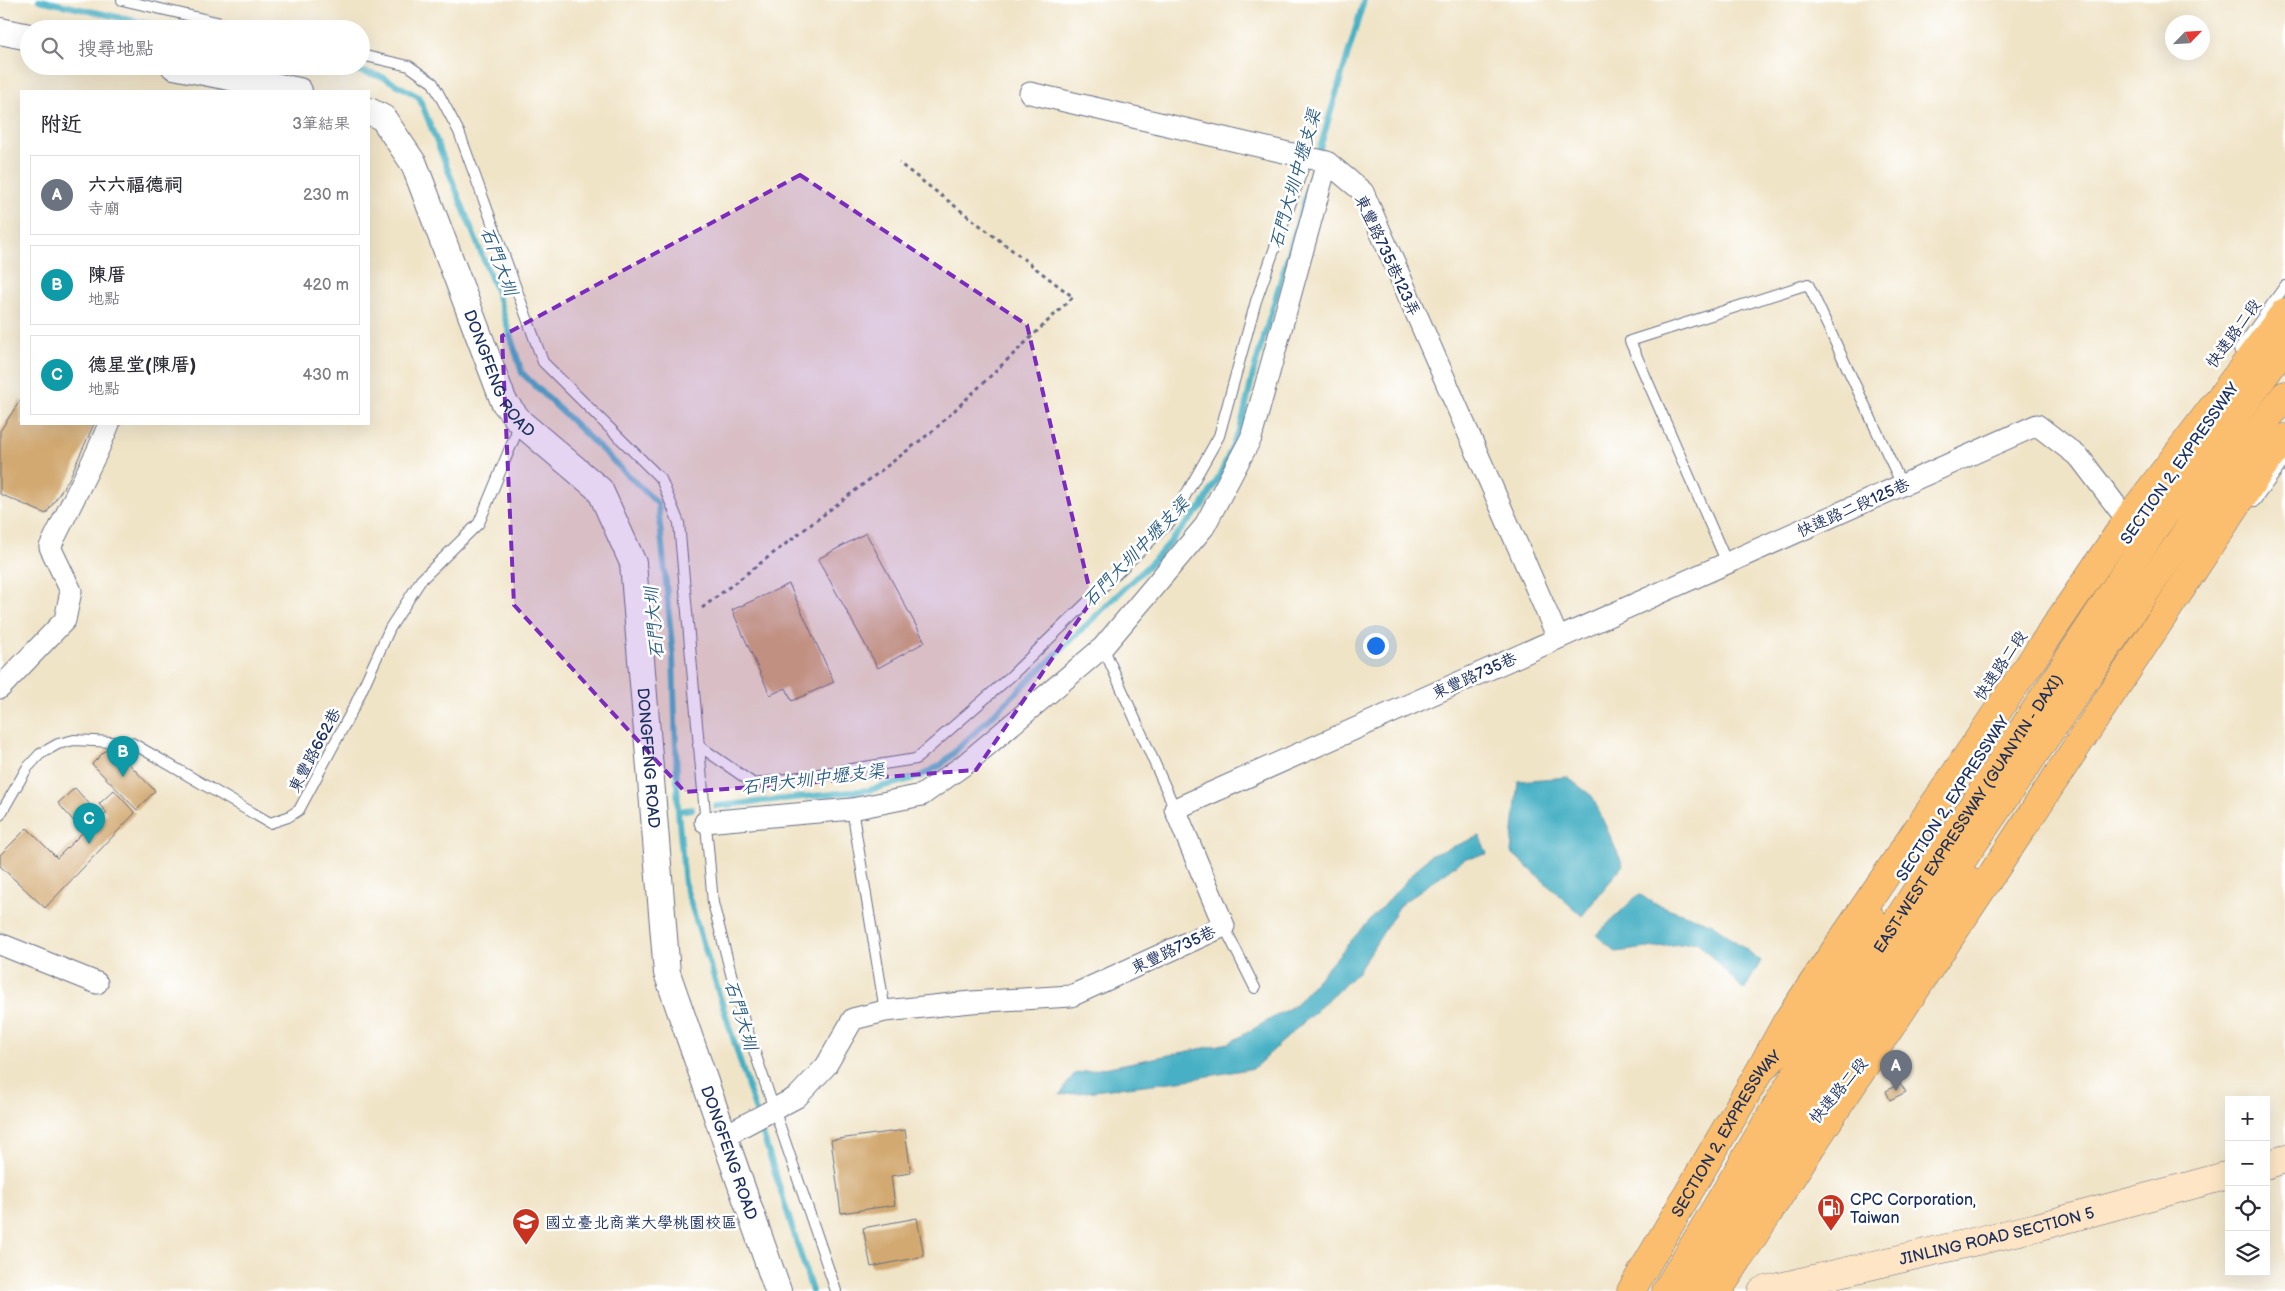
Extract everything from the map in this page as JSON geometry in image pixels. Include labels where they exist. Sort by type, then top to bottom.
[{"type":"main road","points":[[1758,1072],[1787,1021],[2130,516],[2285,312]]},
{"type":"main road","name":"SECTION 2, EXPRESSWAY","points":[[1630,1291],[1758,1072],[1791,1039],[1802,1024],[2134,526],[2285,312]]},
{"type":"main road","name":"EAST-WEST EXPRESSWAY (GUANYIN - DAXI)","points":[[1666,1291],[1791,1082],[2090,626],[2156,526],[2285,347]]},
{"type":"main road","name":"EAST-WEST EXPRESSWAY (GUANYIN - DAXI)","points":[[1694,1291],[1741,1209],[1913,932],[2219,484],[2285,395]]},
{"type":"main road","points":[[1815,1142],[1848,1065],[2266,443],[2285,418]]},
{"type":"main road","points":[[1718,1291],[2014,838],[2255,479],[2285,438]]},
{"type":"main road","points":[[2270,1164],[2285,1160]]},
{"type":"main road","name":"JINLING ROAD SECTION 5","points":[[1762,1291],[2037,1227],[2225,1176]]},
{"type":"street","points":[[0,31],[20,35]]},
{"type":"street","points":[[219,75],[294,90]]},
{"type":"street","name":"東豐路735巷123弄","points":[[1030,93],[1317,160],[1363,192],[1558,638]]},
{"type":"street","name":"DONGFENG ROAD","points":[[370,112],[383,118],[414,164],[504,402],[520,423],[600,490],[633,563],[666,973],[778,1291]]},
{"type":"street","points":[[705,822],[852,809],[922,795],[964,765],[1103,647],[1204,527],[1251,438],[1317,160]]},
{"type":"street","points":[[0,688],[65,620],[71,591],[50,547],[97,452],[108,425]]},
{"type":"street","name":"快速路二段125巷","points":[[1558,638],[2037,425],[2080,458],[2120,512]]},
{"type":"street","name":"東豐路735巷","points":[[724,1136],[797,1097],[826,1066],[852,1018],[884,1011],[971,1002],[1071,996],[1224,926],[1175,809],[1558,638]]},
{"type":"street","points":[[0,944],[97,983]]},
{"type":"lane","points":[[122,0],[209,20]]},
{"type":"lane","points":[[370,57],[409,66],[433,83],[459,132],[542,362],[661,479],[679,523],[712,903],[740,1009],[763,1116],[836,1291]]},
{"type":"lane","points":[[698,746],[754,784],[916,759],[1011,676],[1171,521],[1219,436],[1256,302],[1317,160]]},
{"type":"lane","points":[[1727,563],[1630,341],[1808,284],[1902,485]]},
{"type":"lane","name":"快速路二段","points":[[2235,355],[2285,286]]},
{"type":"lane","name":"東豐路662巷","points":[[0,815],[27,768],[40,754],[58,744],[74,740],[132,743],[270,822],[288,817],[299,810],[355,705],[390,628],[421,580],[479,523],[520,423]]},
{"type":"lane","points":[[2251,507],[2285,460]]},
{"type":"lane","name":"快速路二段","points":[[1758,1072],[1790,1004],[2120,512],[2144,480]]},
{"type":"lane","points":[[1898,1036],[2172,616],[2223,546]]},
{"type":"lane","points":[[1103,647],[1175,809]]},
{"type":"lane","points":[[852,809],[884,1011]]},
{"type":"lane","points":[[1224,926],[1255,988]]},
{"type":"lane","name":"快速路二段","points":[[1815,1142],[1866,1085]]},
{"type":"path","points":[[687,619],[934,430],[1073,297],[899,163]]},
{"type":"highlighted area","points":[[800,175],[1027,325],[1092,600],[976,770],[685,792],[514,605],[502,336]]},
{"type":"water","points":[[1567,777],[1592,796],[1623,865],[1582,916],[1511,852],[1518,781]]},
{"type":"water","points":[[1480,836],[1487,854],[1466,858],[1401,904],[1358,972],[1254,1068],[1187,1080],[1060,1095],[1074,1074],[1229,1043],[1295,1005],[1429,856]]},
{"type":"water","points":[[1639,894],[1653,903],[1713,924],[1761,961],[1744,990],[1697,942],[1616,952],[1596,935]]},
{"type":"building","points":[[20,401],[20,425],[94,425],[69,479],[46,514],[0,494],[0,431]]},
{"type":"building","points":[[866,533],[925,642],[878,668],[818,559]]},
{"type":"building","points":[[789,584],[834,682],[792,701],[786,688],[770,695],[732,610]]},
{"type":"building","points":[[111,745],[155,791],[137,810],[92,764]]},
{"type":"building","points":[[75,788],[102,818],[107,813],[99,804],[114,790],[135,813],[45,908],[0,866],[0,855],[27,828],[57,858],[83,832],[58,803]]},
{"type":"building","points":[[1900,1083],[1906,1092],[1890,1100],[1886,1091]]},
{"type":"building","points":[[905,1130],[911,1173],[891,1176],[895,1205],[841,1213],[831,1140]]},
{"type":"building","points":[[917,1218],[924,1256],[871,1267],[863,1228]]},
{"type":"waterway","name":"石門大圳","points":[[39,0],[131,20]]},
{"type":"waterway","name":"石門大圳中壢支渠","points":[[716,806],[869,790],[919,777],[941,765],[1157,557],[1202,506],[1220,475],[1241,426],[1254,370],[1364,0]]},
{"type":"waterway","name":"石門大圳","points":[[370,74],[383,77],[419,97],[497,293],[522,373],[658,504],[673,655],[678,811],[685,885],[812,1291]]},
{"type":"waterway","name":"石門大圳中壢支渠","points":[[678,811],[692,809]]},
{"type":"place","name":"陳厝","points":[[123,777]]},
{"type":"place","name":"德星堂(陳厝)","points":[[89,844]]},
{"type":"place","name":"六六福德祠","points":[[1896,1091]]},
{"type":"place","name":"CPC Corporation, Taiwan","points":[[1831,1232]]},
{"type":"place","name":"國立臺北商業大學桃園校區","points":[[526,1246]]}]
